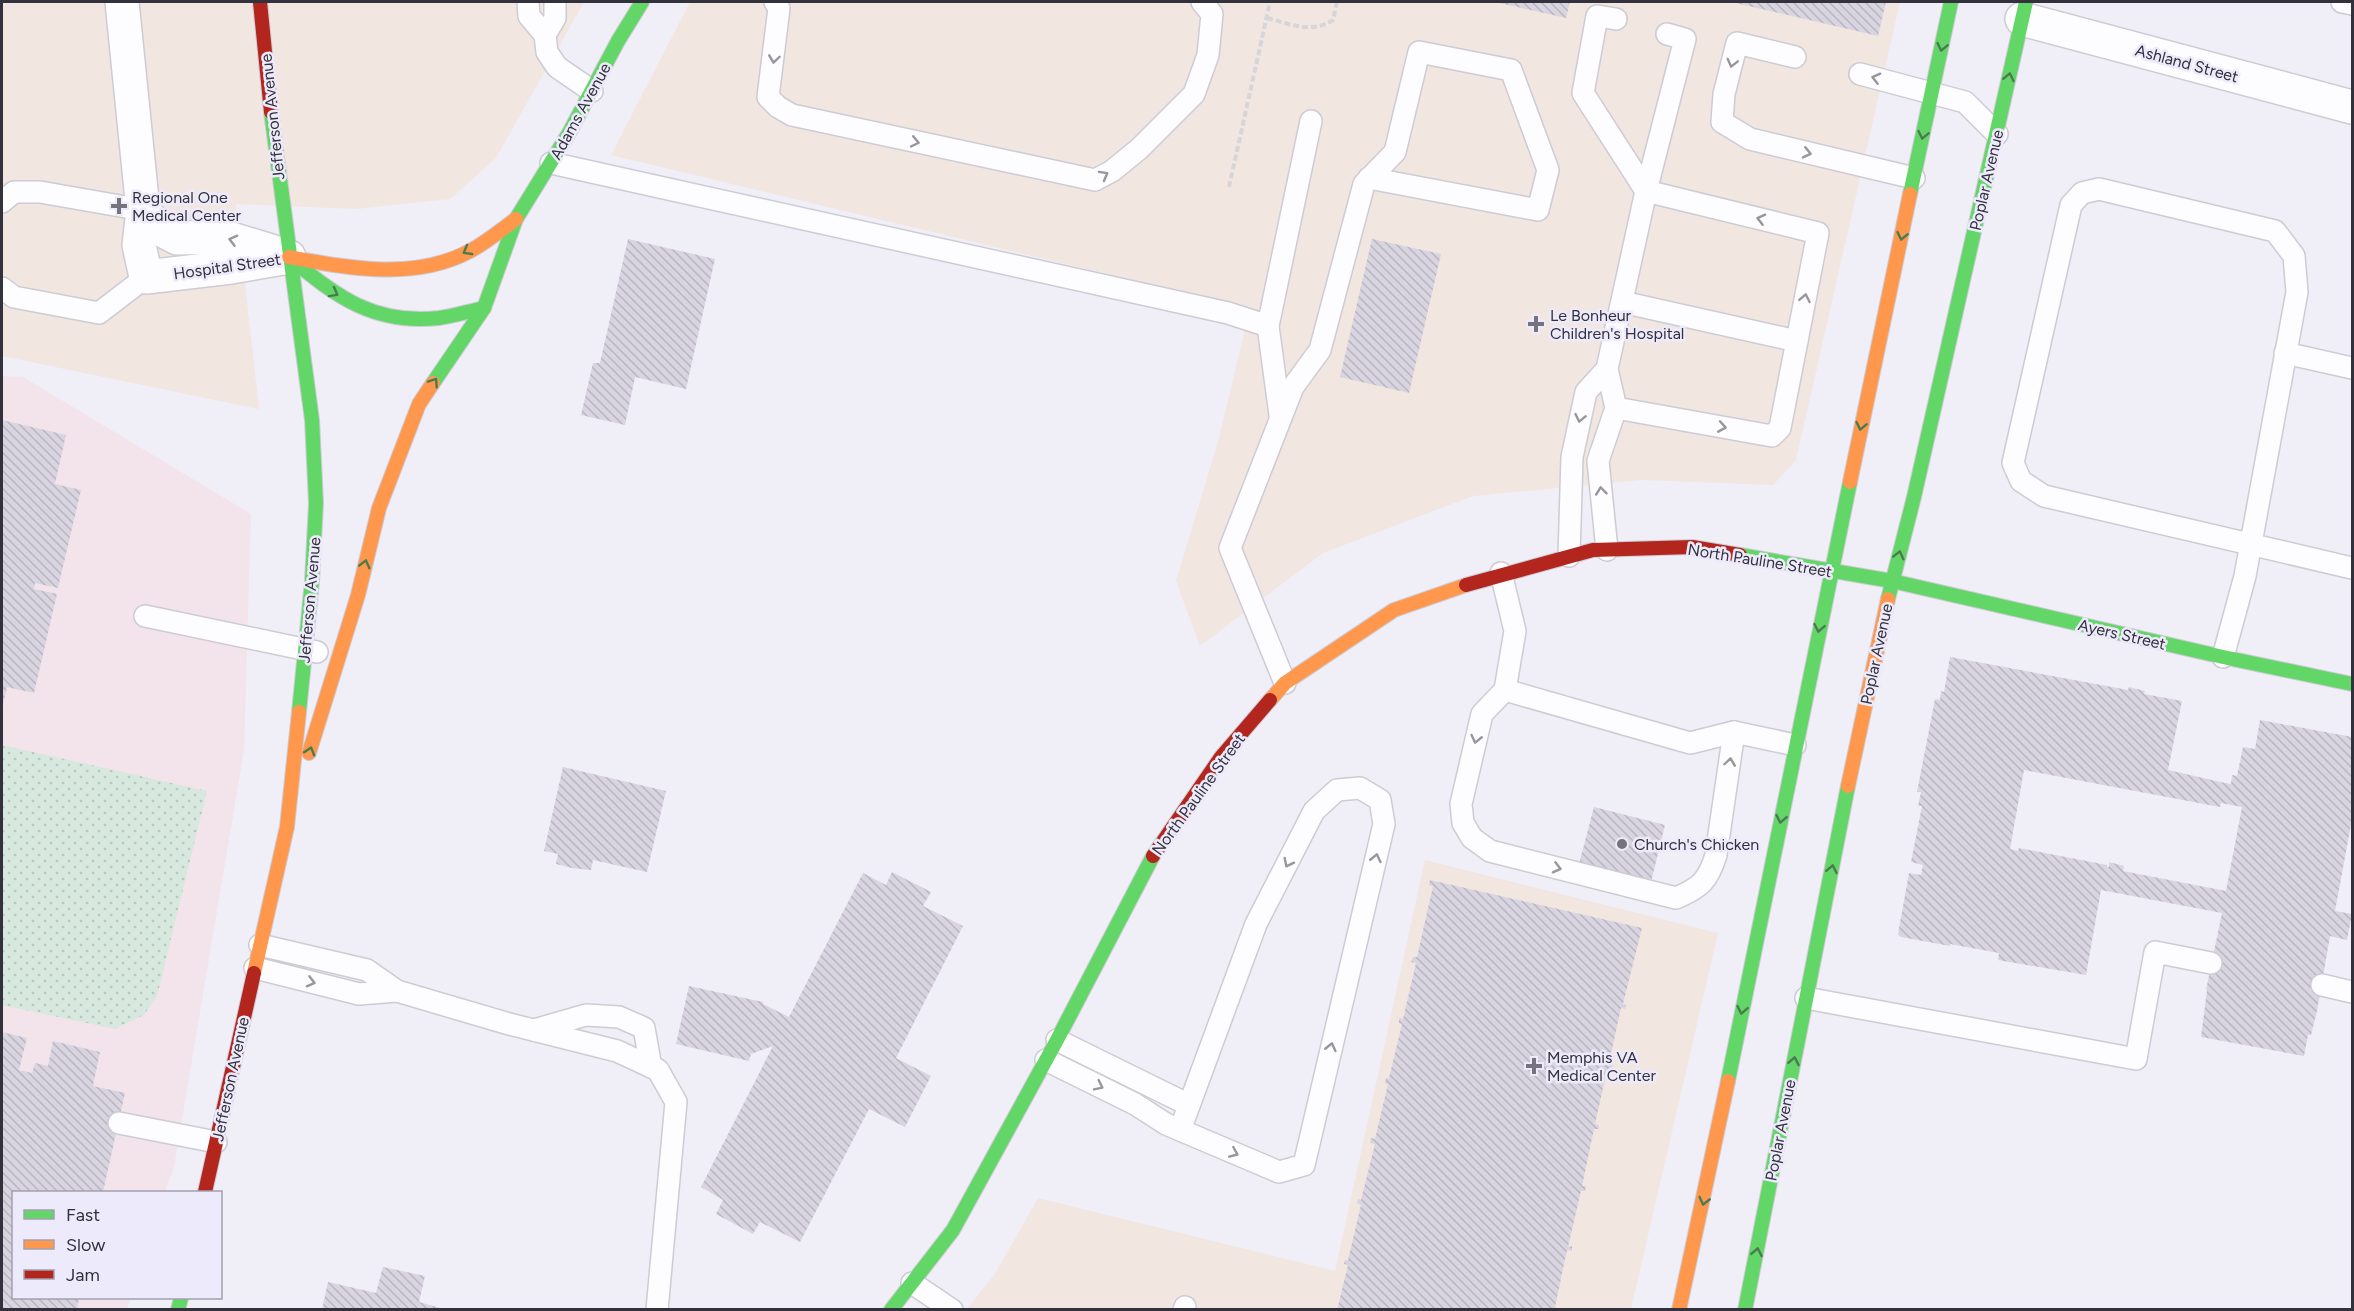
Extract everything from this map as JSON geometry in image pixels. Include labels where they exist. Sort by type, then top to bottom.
[{"type":"main road","name":"Jefferson Avenue","points":[[205,1191],[286,827],[312,581],[315,491],[312,420],[272,124],[260,2]]},
{"type":"main road","name":"Adams Avenue","points":[[286,827],[358,595],[379,508],[419,404],[484,308],[516,219],[642,2]]},
{"type":"main road","points":[[1679,1310],[1706,1193],[1831,570],[1951,2]]},
{"type":"main road","name":"Poplar Avenue","points":[[1745,1310],[1853,760],[2024,10]]},
{"type":"main road","name":"Adams Avenue","points":[[289,257],[373,271],[434,265],[464,254],[516,219]]},
{"type":"main road","points":[[289,257],[324,288],[368,313],[403,319],[439,318],[484,308]]},
{"type":"main road","name":"North Pauline Street","points":[[891,1310],[953,1230],[1058,1040],[1146,866],[1221,757],[1285,683],[1394,610],[1501,573],[1593,550],[1692,547],[1892,581]]},
{"type":"main road","name":"Ayers Street","points":[[1892,581],[2223,657],[2352,684]]},
{"type":"street","points":[[122,2],[143,210],[139,244],[146,277]]},
{"type":"street","name":"Ashland Street","points":[[2024,10],[2352,107]]},
{"type":"street","name":"Hospital Street","points":[[143,210],[158,228],[177,238],[225,237],[289,257]]},
{"type":"street","name":"Hospital Street","points":[[146,277],[231,267],[289,257]]},
{"type":"lane","points":[[528,2],[529,16],[545,35],[547,52],[557,67],[591,91]]},
{"type":"lane","points":[[545,35],[555,18],[555,2]]},
{"type":"lane","points":[[775,2],[779,8],[768,97],[778,107],[792,115],[1095,180],[1112,171],[1138,149],[1194,94],[1208,55],[1212,14],[1202,2]]},
{"type":"lane","points":[[2342,2],[2352,4]]},
{"type":"lane","points":[[1616,19],[1597,15],[1583,93],[1646,191],[1818,233],[1780,428],[1772,436],[1616,408]]},
{"type":"lane","points":[[1607,550],[1598,460],[1616,408],[1607,369],[1646,191],[1685,39],[1667,34]]},
{"type":"lane","points":[[1795,57],[1737,43],[1724,94],[1722,122],[1750,139],[1914,178]]},
{"type":"lane","points":[[1285,683],[1230,548],[1293,387],[1320,350],[1364,184],[1395,152],[1419,52],[1511,70],[1548,170],[1538,210],[1370,178]]},
{"type":"lane","points":[[1860,74],[1965,102],[1996,134]]},
{"type":"lane","points":[[1280,419],[1268,326],[1311,121]]},
{"type":"lane","points":[[550,163],[1228,313],[1268,326]]},
{"type":"lane","points":[[2223,657],[2245,576],[2251,543],[2296,292],[2294,256],[2275,231],[2099,189],[2082,193],[2071,205],[2013,463],[2021,481],[2044,496],[2251,543],[2352,568]]},
{"type":"lane","points":[[2,202],[14,192],[40,192],[143,210]]},
{"type":"lane","points":[[2,288],[14,297],[99,313],[146,277]]},
{"type":"lane","points":[[1622,302],[1797,341]]},
{"type":"lane","points":[[2285,353],[2352,368]]},
{"type":"lane","points":[[1569,556],[1572,457],[1586,392],[1607,369]]},
{"type":"lane","points":[[1501,573],[1515,631],[1505,690],[1482,714],[1461,804],[1463,823],[1472,838],[1490,851],[1676,898],[1696,890],[1710,874],[1716,855],[1734,732]]},
{"type":"lane","points":[[145,616],[338,658]]},
{"type":"lane","points":[[1505,690],[1690,743],[1734,732],[1796,745]]},
{"type":"lane","points":[[1047,1060],[1135,1104],[1166,1124],[1180,1130],[1279,1172],[1304,1165],[1384,824],[1380,800],[1360,788],[1337,790],[1314,811],[1256,924],[1180,1130]]},
{"type":"lane","points":[[260,945],[367,970],[397,991],[617,1051],[658,1070],[676,1102],[657,1310]]},
{"type":"lane","points":[[1806,998],[2136,1059],[2155,952],[2211,963]]},
{"type":"lane","points":[[255,968],[359,994],[397,991]]},
{"type":"lane","points":[[2322,985],[2352,992]]},
{"type":"lane","points":[[534,1030],[586,1015],[619,1017],[644,1028],[651,1067]]},
{"type":"lane","points":[[1058,1040],[1190,1105]]},
{"type":"lane","points":[[118,1123],[216,1142]]},
{"type":"lane","points":[[912,1283],[952,1310]]},
{"type":"path","points":[[1228,187],[1270,2]]},
{"type":"path","points":[[1267,18],[1311,28],[1324,26],[1333,20],[1337,2]]},
{"type":"shaded area","name":"Regional One Medical Center","points":[[2,2],[584,2],[496,158],[450,199],[356,209],[236,204],[259,409],[2,356]]},
{"type":"shaded area","name":"Le Bonheur Children's Hospital","points":[[690,2],[1900,2],[1796,460],[1773,485],[1642,480],[1473,496],[1323,553],[1200,646],[1176,581],[1219,438],[1250,308],[611,155]]},
{"type":"shaded area","points":[[2,376],[23,377],[251,514],[244,750],[174,1167],[165,1191],[12,1191],[12,1299],[131,1299],[127,1309],[2,1309]]},
{"type":"shaded area","name":"Memphis VA Medical Center","points":[[1425,860],[1718,933],[1631,1309],[966,1310],[995,1274],[1038,1198],[1335,1271]]},
{"type":"green space","points":[[2,745],[207,791],[157,996],[144,1015],[115,1029],[2,1005]]},
{"type":"building","points":[[1495,2],[1570,2],[1566,18]]},
{"type":"building","points":[[1731,2],[1886,2],[1878,36]]},
{"type":"building","points":[[628,239],[715,259],[686,389],[635,377],[625,425],[581,415],[593,363],[600,363]]},
{"type":"building","points":[[1372,239],[1441,254],[1409,393],[1340,377]]},
{"type":"building","points":[[2,420],[66,435],[55,484],[81,490],[58,588],[35,583],[34,589],[57,594],[34,693],[7,687],[2,709]]},
{"type":"building","points":[[1950,657],[2128,690],[2129,687],[2145,691],[2144,694],[2182,701],[2168,770],[2231,784],[2232,775],[2237,776],[2243,747],[2255,749],[2260,720],[2352,737],[2352,819],[2335,911],[2352,914],[2347,940],[2330,936],[2317,1011],[2311,1035],[2308,1035],[2304,1056],[2201,1037],[2206,990],[2222,913],[2101,890],[2086,975],[1998,960],[1999,953],[1901,937],[1898,934],[1909,873],[1921,875],[1923,865],[1911,862],[1922,806],[1918,806],[1921,792],[1917,792],[1935,699],[1940,700],[1941,691],[1944,692]],"holes":[[[2024,770],[2220,807],[2221,803],[2242,807],[2226,891],[2123,871],[2124,866],[2109,862],[2109,867],[2107,867],[2107,865],[2019,848],[2018,851],[2010,849]]]},
{"type":"building","points":[[563,767],[666,791],[647,872],[593,860],[591,870],[572,868],[556,864],[558,854],[544,851]]},
{"type":"building","name":"Church's Chicken","points":[[1594,807],[1665,825],[1651,882],[1579,864]]},
{"type":"building","points":[[892,872],[931,892],[923,906],[963,926],[896,1058],[931,1076],[905,1127],[869,1109],[800,1242],[760,1222],[753,1234],[716,1214],[723,1200],[701,1187],[773,1046],[751,1054],[749,1061],[676,1044],[689,986],[763,1002],[789,1017],[863,873],[886,885]]},
{"type":"building","points":[[1430,880],[1642,928],[1623,1004],[1626,1005],[1625,1009],[1621,1008],[1609,1063],[1613,1064],[1611,1071],[1607,1070],[1595,1124],[1599,1125],[1599,1129],[1594,1129],[1582,1186],[1586,1186],[1585,1191],[1581,1191],[1568,1247],[1572,1246],[1572,1251],[1567,1250],[1555,1307],[1559,1310],[1337,1310],[1348,1265],[1344,1264],[1345,1260],[1348,1260],[1361,1205],[1357,1203],[1358,1199],[1361,1200],[1375,1144],[1370,1143],[1371,1138],[1375,1139],[1388,1084],[1385,1083],[1386,1078],[1389,1078],[1402,1024],[1399,1023],[1399,1018],[1403,1019],[1416,963],[1411,962],[1413,957],[1417,957],[1433,886],[1429,885]]},
{"type":"building","points":[[2,1032],[27,1038],[19,1070],[32,1073],[35,1063],[48,1066],[53,1041],[100,1052],[93,1086],[125,1093],[103,1191],[12,1191],[12,1299],[79,1299],[77,1310],[2,1310]]},
{"type":"building","points":[[383,1267],[425,1276],[419,1302],[447,1310],[322,1310],[328,1282],[376,1293]]},
{"type":"traffic: fast","points":[[433,383],[484,308],[516,219],[569,133],[618,41],[642,2]]},
{"type":"traffic: fast","points":[[1910,194],[1951,2]]},
{"type":"traffic: fast","points":[[1888,599],[1914,497],[2026,2]]},
{"type":"traffic: fast","points":[[271,112],[312,420],[316,503],[312,581],[299,712]]},
{"type":"traffic: fast","points":[[290,258],[340,296],[376,312],[395,317],[439,318],[484,308]]},
{"type":"traffic: fast","points":[[1728,1081],[1850,482]]},
{"type":"traffic: fast","points":[[1740,555],[1892,581],[2223,657],[2352,684]]},
{"type":"traffic: fast","points":[[1745,1310],[1848,786]]},
{"type":"traffic: fast","points":[[891,1310],[953,1230],[1057,1040],[1153,856]]},
{"type":"traffic: fast","points":[[178,1310],[181,1299]]},
{"type":"traffic: slow","points":[[1850,482],[1910,194]]},
{"type":"traffic: slow","points":[[289,257],[357,268],[404,269],[426,266],[470,251],[516,219]]},
{"type":"traffic: slow","points":[[309,753],[358,595],[379,508],[419,404],[433,383]]},
{"type":"traffic: slow","points":[[1270,700],[1285,683],[1394,610],[1466,585]]},
{"type":"traffic: slow","points":[[1848,786],[1888,599]]},
{"type":"traffic: slow","points":[[254,973],[287,827],[299,712]]},
{"type":"traffic: slow","points":[[1679,1310],[1728,1081]]},
{"type":"traffic: jam","points":[[260,2],[271,112]]},
{"type":"traffic: jam","points":[[1466,585],[1593,550],[1692,547],[1740,555]]},
{"type":"traffic: jam","points":[[1153,856],[1221,757],[1270,700]]},
{"type":"traffic: jam","points":[[205,1191],[254,973]]},
{"type":"place","name":"Regional One Medical Center","points":[[119,206]]},
{"type":"place","name":"Le Bonheur Children's Hospital","points":[[1536,324]]},
{"type":"place","name":"Church's Chicken","points":[[1622,844]]},
{"type":"place","name":"Memphis VA Medical Center","points":[[1534,1066]]}]
